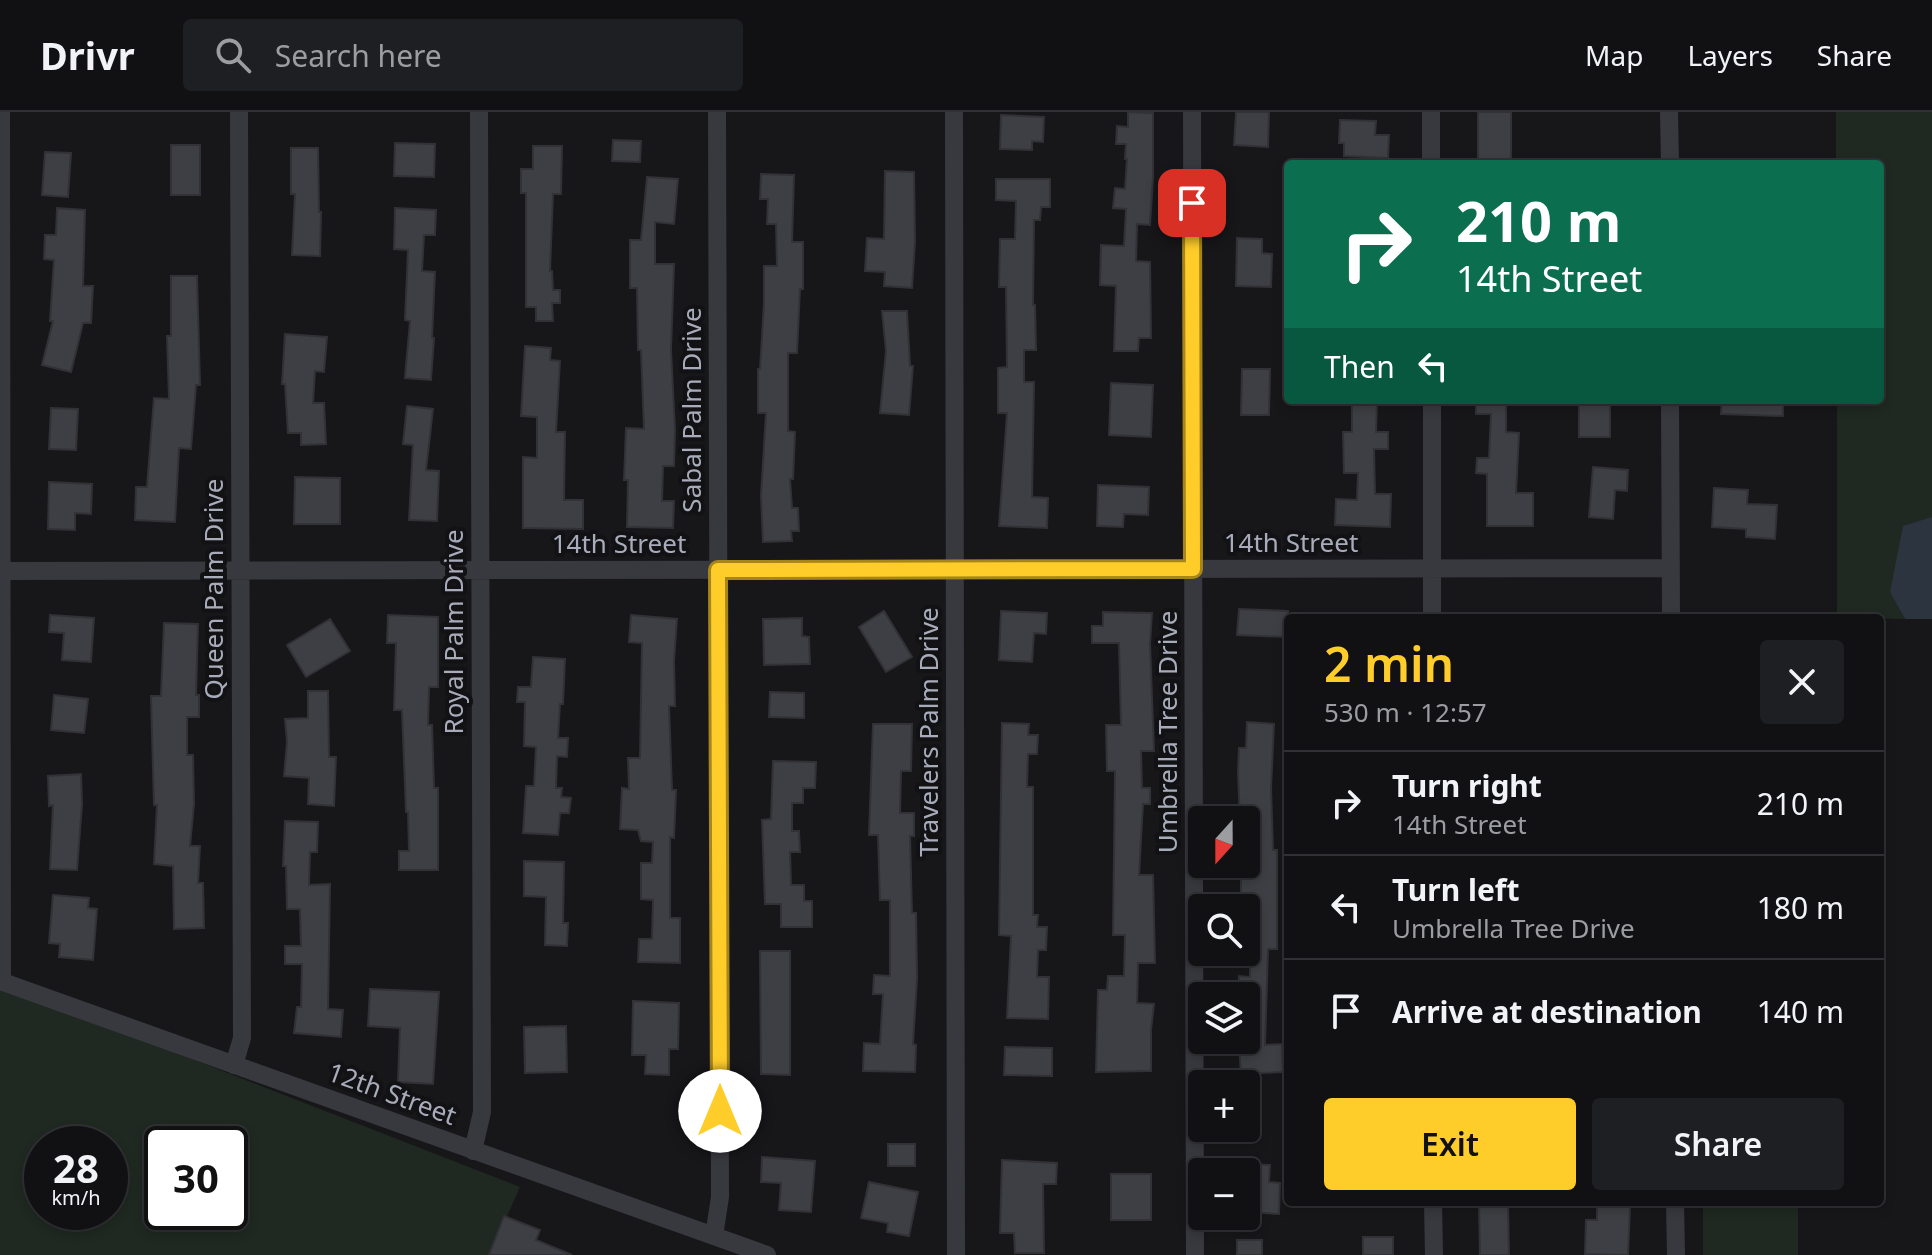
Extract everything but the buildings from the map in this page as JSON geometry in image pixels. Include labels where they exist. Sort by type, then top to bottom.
[{"type":"street","points":[[1,112],[1,981]]},
{"type":"street","name":"Queen Palm Drive","points":[[234,1065],[242,1038],[239,112]]},
{"type":"street","name":"Royal Palm Drive","points":[[473,1151],[482,1112],[479,112]]},
{"type":"street","name":"Sabal Palm Drive","points":[[714,1236],[720,1197],[717,112]]},
{"type":"street","name":"Travelers Palm Drive","points":[[954,112],[956,1255]]},
{"type":"street","name":"Umbrella Tree Drive","points":[[1192,112],[1195,1255]]},
{"type":"street","points":[[1431,112],[1431,160]]},
{"type":"street","points":[[1669,112],[1670,160]]},
{"type":"street","points":[[1432,404],[1432,614]]},
{"type":"street","points":[[1670,404],[1671,614]]},
{"type":"street","name":"14th Street","points":[[1,571],[1671,568]]},
{"type":"street","name":"12th Street","points":[[1,981],[767,1255]]},
{"type":"street","points":[[1433,1206],[1434,1255]]},
{"type":"street","points":[[1675,1206],[1676,1255]]},
{"type":"shaded area","points":[[1836,112],[1932,112],[1932,517],[1890,591],[1905,619],[1884,619],[1884,614],[1837,614],[1837,404],[1884,404],[1884,160],[1836,160]]},
{"type":"shaded area","points":[[0,984],[520,1187],[490,1255],[0,1255]]},
{"type":"shaded area","points":[[1703,1206],[1798,1206],[1798,1255],[1703,1255]]},
{"type":"water","points":[[1932,517],[1932,619],[1905,619],[1890,592],[1903,526]]},
{"type":"route","points":[[720,1111],[718,570],[1193,569],[1192,203]]}]
